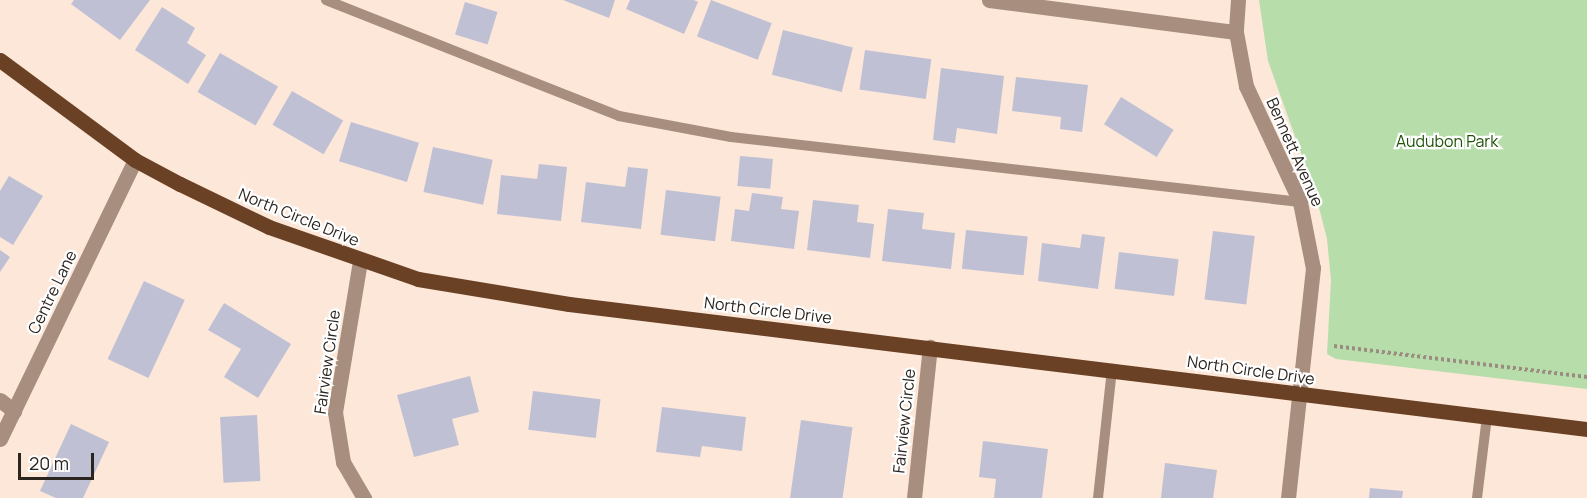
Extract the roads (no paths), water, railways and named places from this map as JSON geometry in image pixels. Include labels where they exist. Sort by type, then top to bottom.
[{"type":"main road","name":"North Circle Drive","points":[[0,60],[135,160],[268,227],[360,261],[472,290],[1587,429]]},
{"type":"street","points":[[989,0],[1236,32]]},
{"type":"street","name":"Bennett Avenue","points":[[1238,0],[1236,32],[1246,86],[1300,202],[1309,240],[1313,294],[1288,498]]},
{"type":"street","name":"Centre Lane","points":[[0,439],[135,160]]},
{"type":"street","name":"Fairview Circle","points":[[360,261],[335,412],[343,462],[364,498]]},
{"type":"street","name":"Fairview Circle","points":[[914,498],[930,347]]},
{"type":"street","points":[[0,400],[14,411]]},
{"type":"lane","points":[[326,0],[619,116],[731,137],[1300,202]]},
{"type":"lane","points":[[1098,498],[1112,369]]},
{"type":"lane","points":[[1477,498],[1487,417]]},
{"type":"park label","name":"Audubon Park","points":[[1447,141]]}]
